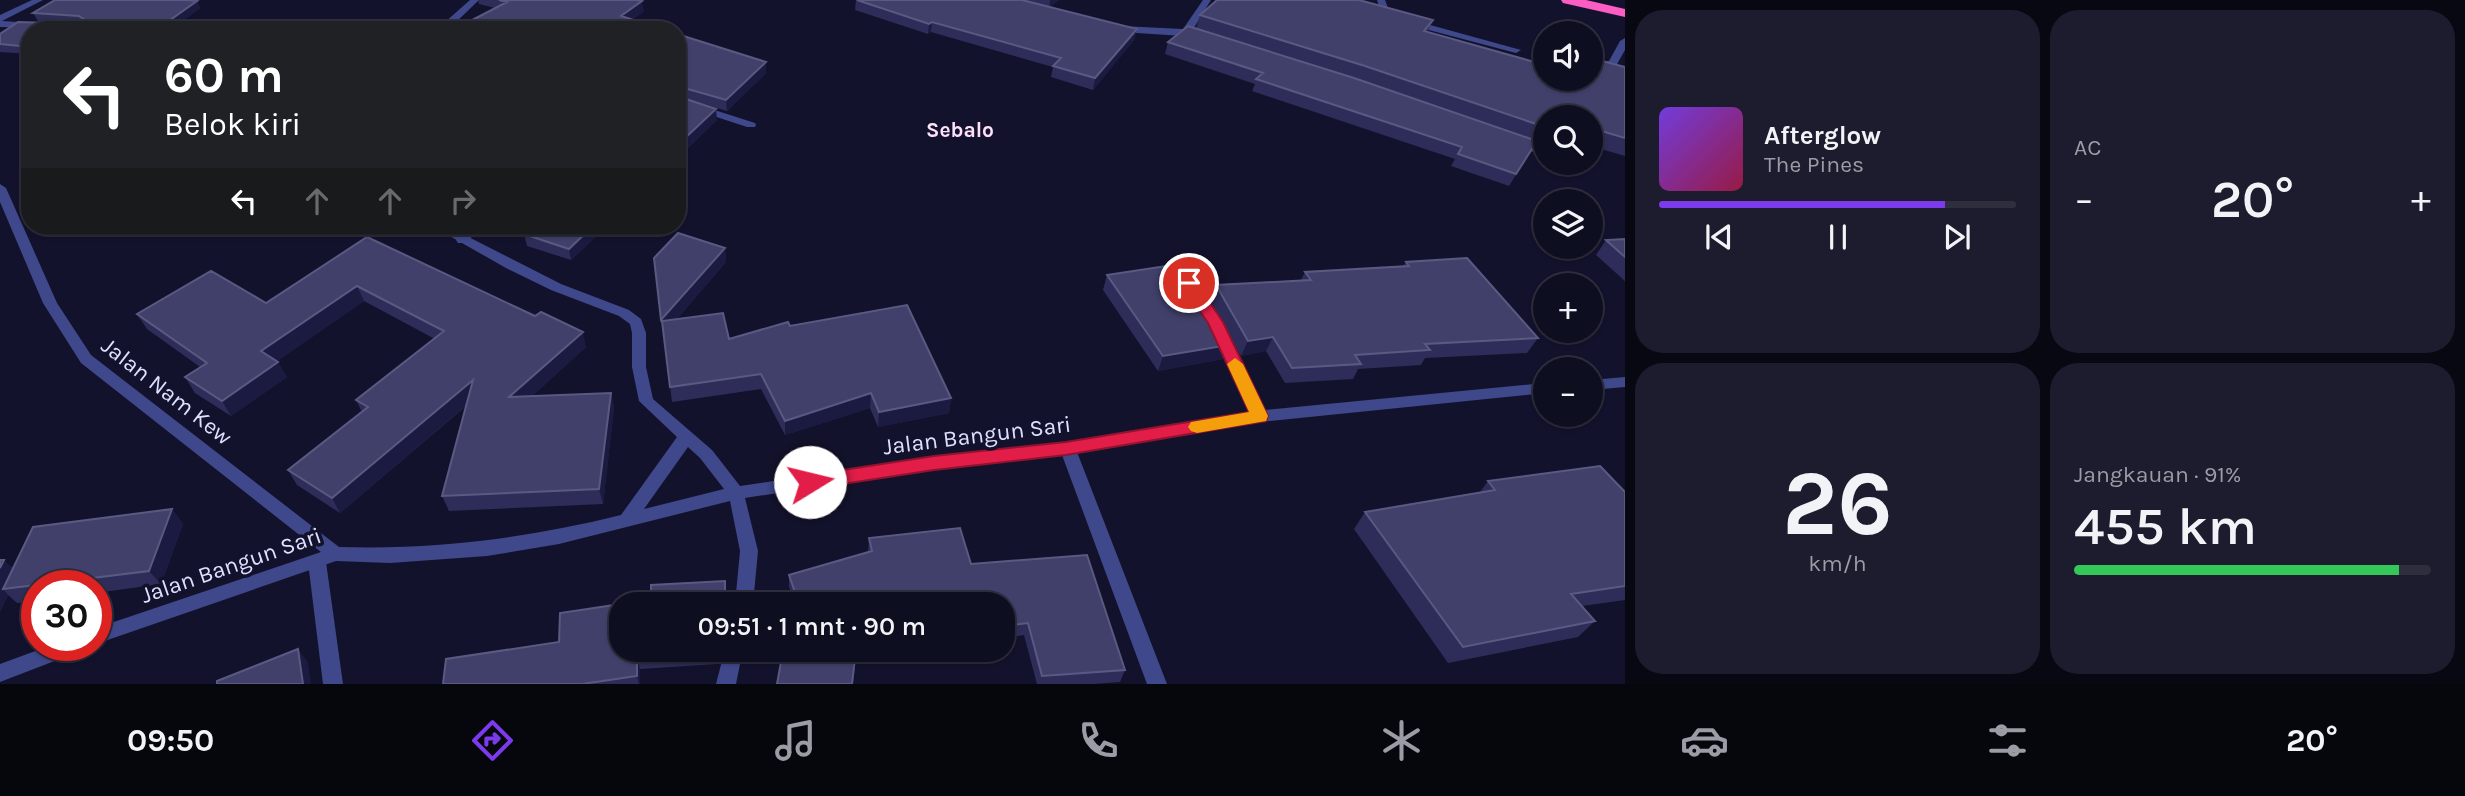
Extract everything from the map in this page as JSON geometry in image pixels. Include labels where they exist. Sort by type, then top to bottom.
[{"type":"highway","points":[[1568,0],[1625,13]]},
{"type":"street","points":[[0,22],[39,0]]},
{"type":"street","points":[[450,21],[475,0]]},
{"type":"street","points":[[1186,32],[1207,0]]},
{"type":"street","points":[[1381,0],[1384,10],[1409,22],[1516,50]]},
{"type":"street","points":[[0,22],[21,24]]},
{"type":"street","points":[[1113,28],[1186,32],[1209,38]]},
{"type":"street","points":[[1603,65],[1613,64],[1625,41]]},
{"type":"street","points":[[686,104],[751,125]]},
{"type":"street","points":[[1509,140],[1533,149]]},
{"type":"street","name":"Jalan Nam Kew","points":[[0,188],[50,303],[86,359],[336,554]]},
{"type":"street","points":[[453,235],[556,287],[624,313],[636,322],[639,333],[639,368],[646,401],[714,463],[736,494],[749,551],[745,592]]},
{"type":"street","points":[[462,240],[467,235]]},
{"type":"street","points":[[1176,263],[1212,317],[1260,416]]},
{"type":"street","points":[[1603,384],[1625,382]]},
{"type":"street","name":"Jalan Bangun Sari","points":[[112,631],[336,554],[390,556],[486,549],[559,537],[736,494],[934,463],[1066,448],[1260,416],[1533,389]]},
{"type":"street","points":[[626,521],[686,437]]},
{"type":"street","points":[[1066,448],[1157,684]]},
{"type":"street","points":[[317,562],[333,684]]},
{"type":"street","points":[[0,673],[32,661]]},
{"type":"street","points":[[726,684],[731,662]]},
{"type":"building","points":[[55,0],[197,1],[169,21],[85,21],[79,16],[33,13]]},
{"type":"building","points":[[499,0],[642,1],[621,16],[637,21],[470,21],[507,2]]},
{"type":"building","points":[[857,0],[1022,0],[1137,29],[1095,78],[1053,66],[1061,58],[932,22],[929,24]]},
{"type":"building","points":[[1217,0],[1359,0],[1433,20],[1424,31],[1533,62],[1533,91],[1603,91],[1603,61],[1625,67],[1625,138],[1603,132],[1603,105],[1533,105],[1533,123],[1365,66],[1200,15]]},
{"type":"building","points":[[21,22],[21,46],[0,44],[0,34]]},
{"type":"building","points":[[1188,26],[1354,78],[1533,140],[1533,147],[1516,174],[1458,154],[1462,147],[1256,79],[1263,73],[1168,42]]},
{"type":"building","points":[[686,37],[766,62],[726,100],[686,89]]},
{"type":"building","points":[[686,99],[716,109],[686,137]]},
{"type":"building","points":[[527,235],[584,235],[569,249]]},
{"type":"building","points":[[676,235],[684,235],[725,248],[661,320],[654,258]]},
{"type":"building","points":[[367,237],[535,316],[541,312],[583,332],[509,397],[611,393],[599,489],[442,496],[473,380],[332,498],[288,470],[368,407],[356,400],[444,331],[357,286],[261,351],[278,362],[222,401],[185,377],[207,363],[137,314],[211,271],[266,303]]},
{"type":"building","points":[[1625,239],[1625,257],[1606,240]]},
{"type":"building","points":[[1467,258],[1533,332],[1533,338],[1425,344],[1430,350],[1355,355],[1361,364],[1292,368],[1273,337],[1248,341],[1216,285],[1311,280],[1305,272],[1409,266],[1406,262]]},
{"type":"building","points":[[1166,266],[1183,287],[1197,286],[1229,345],[1163,356],[1107,275]]},
{"type":"building","points":[[907,305],[951,398],[879,412],[871,393],[785,421],[761,374],[670,387],[662,321],[723,313],[729,339],[788,322],[790,326]]},
{"type":"building","points":[[1600,466],[1625,492],[1625,586],[1571,594],[1595,621],[1463,647],[1365,512],[1495,490],[1488,481]]},
{"type":"building","points":[[172,509],[149,571],[112,576],[112,570],[21,570],[21,587],[3,589],[33,527]]},
{"type":"building","points":[[960,528],[971,564],[1087,555],[1125,670],[1042,676],[1028,623],[1015,625],[1015,592],[795,592],[789,575],[872,551],[869,538]]},
{"type":"building","points":[[725,581],[725,592],[651,592],[651,585]]},
{"type":"building","points":[[609,606],[609,662],[637,662],[637,676],[582,684],[443,684],[446,659],[559,642],[560,613]]},
{"type":"building","points":[[298,649],[303,684],[217,684],[217,681]]},
{"type":"building","points":[[781,662],[855,662],[852,684],[777,684]]},
{"type":"slow traffic","points":[[1197,427],[1260,416],[1235,364]]},
{"type":"district","name":"Sebalo","points":[[960,130]]},
{"type":"route","points":[[810,482],[934,463],[1066,448],[1260,416],[1215,322],[1189,283]]}]
